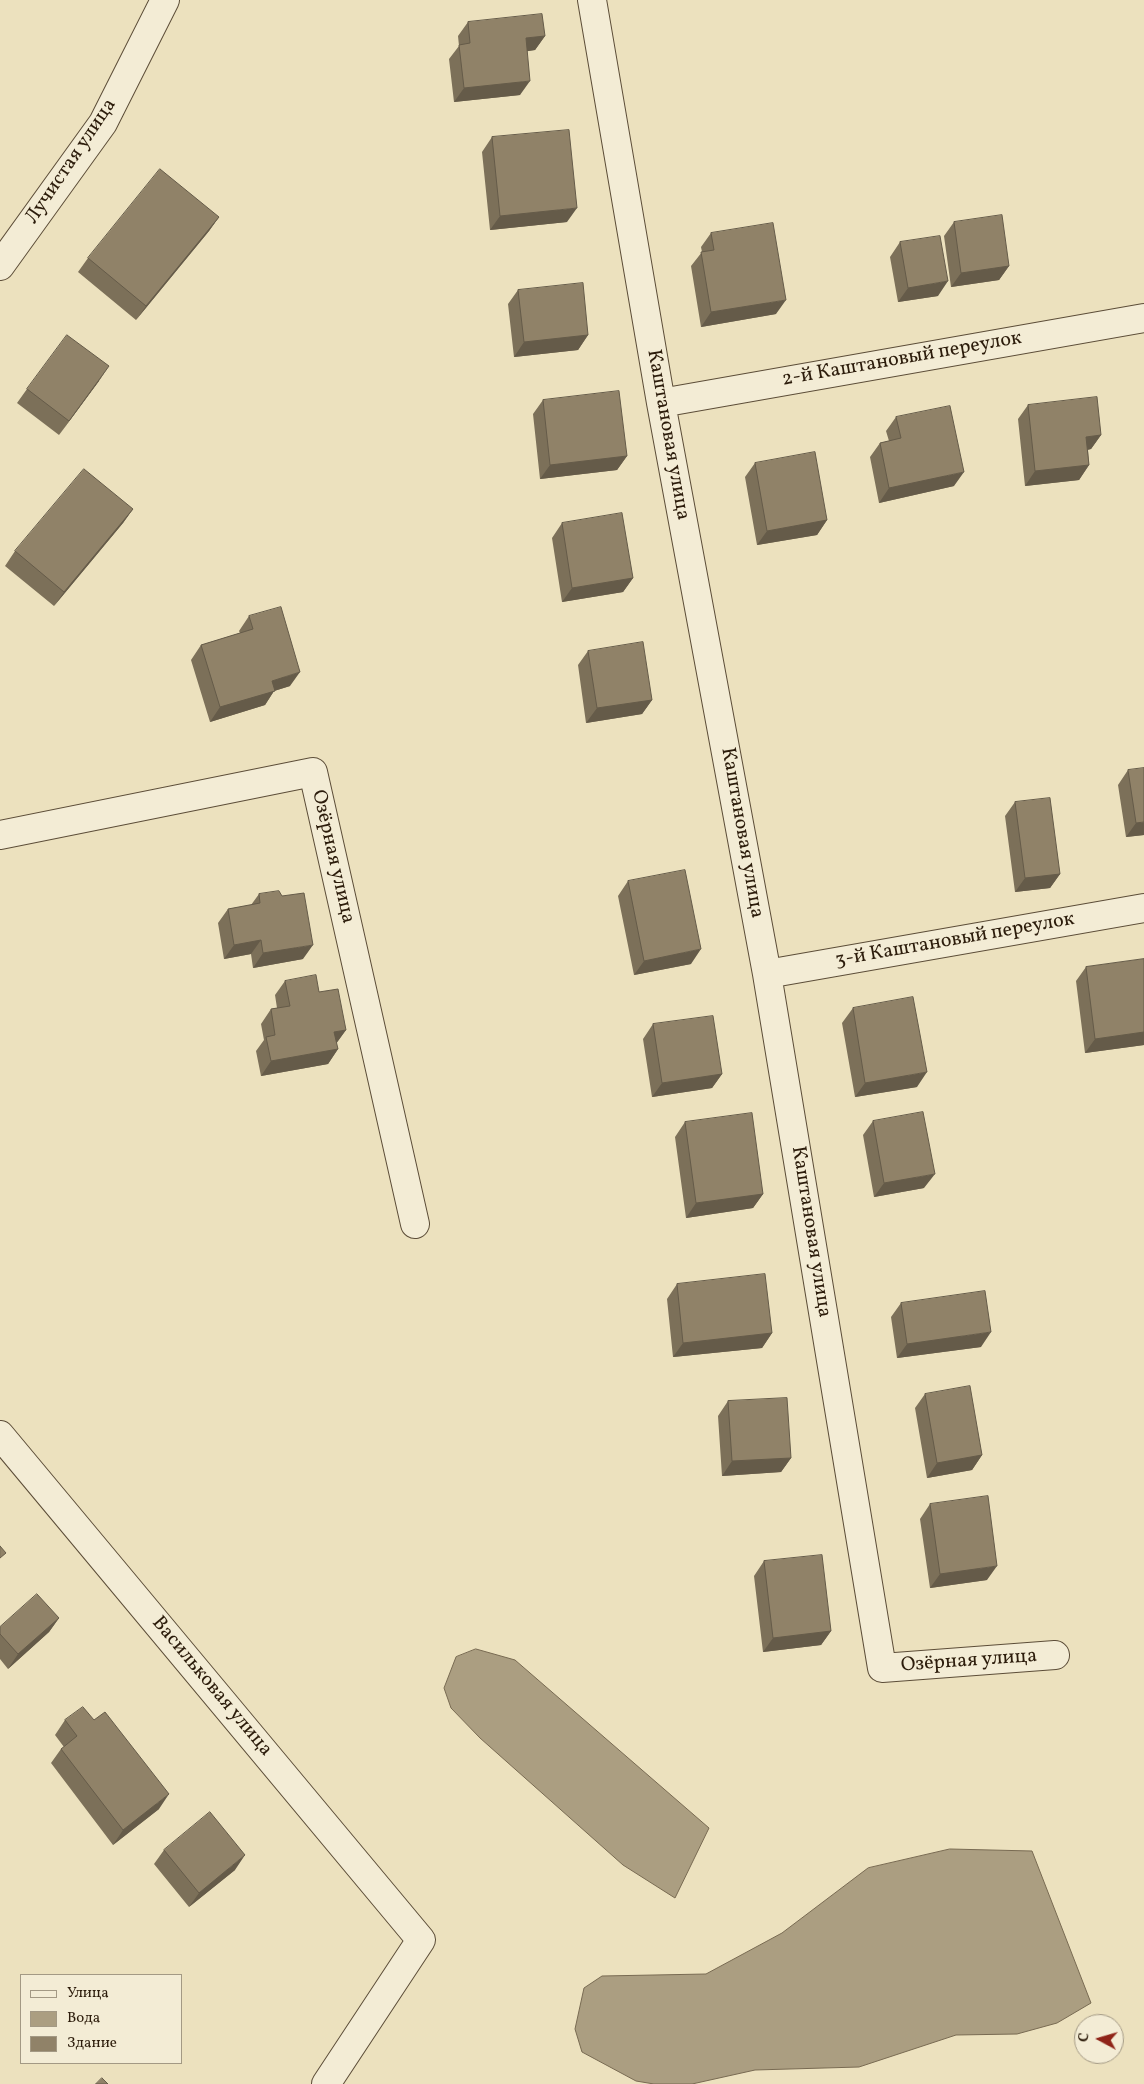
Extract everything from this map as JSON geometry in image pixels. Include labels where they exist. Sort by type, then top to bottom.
[{"type":"street","name":"Лучистая улица","points":[[0,266],[103,124],[165,0]]},
{"type":"street","name":"Каштановая улица","points":[[592,0],[661,403],[767,974],[882,1668]]},
{"type":"street","name":"2-й Каштановый переулок","points":[[661,403],[1144,318]]},
{"type":"street","name":"Озёрная улица","points":[[0,835],[313,772],[416,1224]]},
{"type":"street","name":"3-й Каштановый переулок","points":[[767,974],[1144,908]]},
{"type":"street","name":"Васильковая улица","points":[[0,1435],[421,1940],[326,2084]]},
{"type":"street","name":"Озёрная улица","points":[[882,1668],[1055,1655]]},
{"type":"water","points":[[476,1649],[515,1660],[709,1828],[675,1898],[623,1865],[480,1738],[451,1708],[444,1688],[456,1657]]},
{"type":"water","points":[[950,1849],[1032,1851],[1091,2003],[1057,2023],[1017,2034],[956,2035],[859,2067],[755,2070],[692,2084],[654,2084],[636,2081],[582,2052],[575,2029],[584,1988],[602,1976],[706,1974],[782,1933],[868,1868]]},
{"type":"building","points":[[542,14],[545,36],[526,38],[530,81],[464,88],[459,45],[470,43],[468,22]]},
{"type":"building","points":[[569,130],[577,208],[500,216],[492,137]]},
{"type":"building","points":[[160,169],[219,217],[146,306],[88,258]]},
{"type":"building","points":[[1002,215],[1009,266],[961,273],[954,222]]},
{"type":"building","points":[[773,223],[786,300],[711,312],[701,252],[714,250],[711,233]]},
{"type":"building","points":[[940,236],[948,281],[908,288],[900,242]]},
{"type":"building","points":[[583,283],[588,335],[524,342],[518,290]]},
{"type":"building","points":[[67,335],[109,366],[69,421],[27,389]]},
{"type":"building","points":[[619,391],[627,456],[550,465],[543,400]]},
{"type":"building","points":[[1097,397],[1101,435],[1086,437],[1089,465],[1035,471],[1028,405]]},
{"type":"building","points":[[950,406],[964,472],[889,488],[880,443],[901,438],[896,417]]},
{"type":"building","points":[[815,452],[827,520],[767,531],[755,463]]},
{"type":"building","points":[[84,469],[133,509],[64,592],[15,551]]},
{"type":"building","points":[[622,513],[633,578],[572,588],[562,523]]},
{"type":"building","points":[[281,607],[300,672],[272,681],[275,691],[220,707],[201,645],[253,629],[249,616]]},
{"type":"building","points":[[643,642],[652,700],[597,708],[588,651]]},
{"type":"building","points":[[1144,768],[1144,822],[1136,823],[1128,770]]},
{"type":"building","points":[[1050,798],[1060,874],[1025,878],[1015,802]]},
{"type":"building","points":[[685,870],[701,949],[644,961],[628,881]]},
{"type":"building","points":[[279,891],[282,896],[304,893],[313,945],[263,953],[261,940],[234,945],[228,909],[260,903],[259,894]]},
{"type":"building","points":[[1144,959],[1144,1032],[1095,1039],[1086,967]]},
{"type":"building","points":[[316,975],[319,992],[338,989],[346,1030],[334,1032],[338,1049],[271,1061],[266,1037],[275,1035],[271,1009],[290,1006],[285,981]]},
{"type":"building","points":[[913,997],[927,1072],[865,1083],[853,1008]]},
{"type":"building","points":[[713,1016],[722,1074],[662,1083],[653,1024]]},
{"type":"building","points":[[923,1112],[935,1174],[884,1183],[873,1121]]},
{"type":"building","points":[[752,1113],[763,1194],[696,1203],[685,1122]]},
{"type":"building","points":[[765,1274],[772,1333],[683,1343],[677,1284]]},
{"type":"building","points":[[985,1291],[991,1332],[907,1344],[901,1303]]},
{"type":"building","points":[[970,1386],[982,1455],[937,1463],[925,1394]]},
{"type":"building","points":[[787,1398],[791,1458],[732,1461],[728,1401]]},
{"type":"building","points":[[988,1496],[997,1566],[940,1574],[930,1504]]},
{"type":"building","points":[[0,1546],[6,1553],[0,1558]]},
{"type":"building","points":[[822,1555],[831,1631],[773,1638],[764,1561]]},
{"type":"building","points":[[37,1594],[59,1618],[18,1654],[0,1634],[0,1627]]},
{"type":"building","points":[[83,1707],[94,1720],[105,1712],[169,1794],[123,1830],[61,1749],[77,1736],[65,1720]]},
{"type":"building","points":[[210,1812],[245,1855],[199,1893],[164,1850]]},
{"type":"building","points":[[102,2078],[108,2084],[96,2084]]}]
